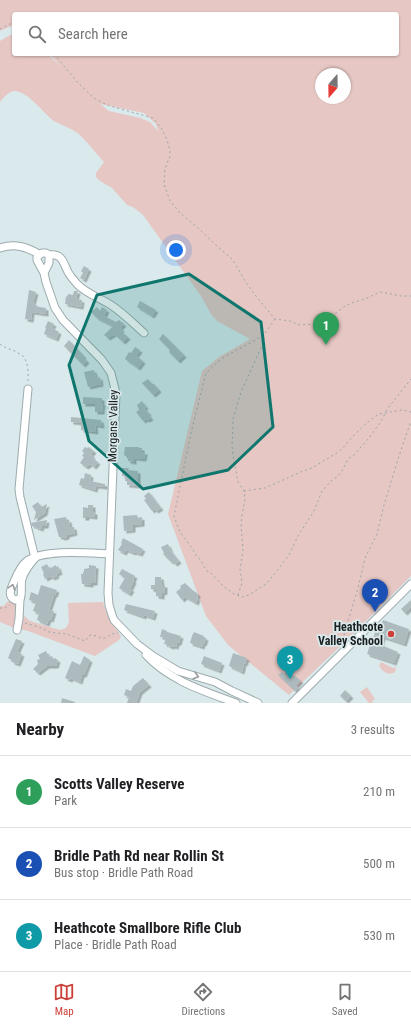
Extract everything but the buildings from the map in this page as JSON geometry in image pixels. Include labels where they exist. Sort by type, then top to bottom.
[{"type":"street","points":[[0,248],[8,245],[23,247],[39,254],[54,254],[64,262],[69,273],[84,291],[112,305],[144,334]]},
{"type":"street","name":"Morgans Valley","points":[[39,254],[37,260],[44,273],[56,308],[63,320],[102,360],[111,373],[116,392],[108,593],[109,605],[114,620],[154,664],[168,674],[186,684],[236,703]]},
{"type":"street","points":[[44,273],[49,263],[49,255]]},
{"type":"street","points":[[28,389],[19,489],[36,558]]},
{"type":"street","points":[[17,600],[11,598],[10,595],[15,579],[26,561],[40,555],[109,554]]},
{"type":"street","points":[[17,630],[19,619],[17,600],[21,596],[22,580],[26,570],[36,558]]},
{"type":"street","points":[[293,703],[411,584]]},
{"type":"street","name":"Morgans Valley","points":[[137,644],[153,656],[178,671],[215,682],[258,703]]},
{"type":"street","points":[[175,678],[178,671]]},
{"type":"path","points":[[0,29],[12,23]]},
{"type":"path","points":[[56,56],[78,83],[94,98],[110,106],[153,118],[164,134],[170,150],[170,156],[165,169],[164,184],[170,201],[180,213],[198,227],[232,259],[252,291],[275,319],[290,321],[299,325],[316,324],[351,303],[365,299],[378,292],[401,296],[411,296]]},
{"type":"path","points":[[275,319],[264,335],[221,359],[206,373],[191,433],[174,516],[180,532],[206,569],[222,586],[237,596],[242,597],[250,595],[266,584],[278,570],[290,553],[298,536],[314,511],[322,491],[330,481],[337,477],[348,460],[368,439],[411,379]]},
{"type":"path","points":[[237,596],[242,583],[240,570],[243,550],[241,525],[245,499],[244,491],[238,482],[233,455],[232,436],[234,418],[241,392],[261,348],[264,335]]},
{"type":"path","points":[[0,344],[5,348],[14,350],[25,359],[27,364],[28,389]]},
{"type":"path","points":[[244,491],[265,488],[312,468],[340,451],[354,435],[379,414],[402,410],[411,412]]},
{"type":"path","points":[[349,641],[344,634],[358,588],[365,558],[377,534],[400,453],[411,421]]},
{"type":"path","points":[[0,608],[5,608],[17,600]]},
{"type":"path","points":[[19,619],[24,623],[31,624],[49,632],[67,634],[85,641],[90,635],[107,638],[112,634],[117,634],[123,629]]},
{"type":"highlighted area","points":[[189,274],[261,322],[273,427],[228,470],[143,489],[89,441],[69,365],[97,295]]},
{"type":"shaded area","points":[[0,0],[411,0],[411,576],[289,695],[228,645],[206,616],[168,514],[202,371],[219,357],[250,339],[217,321],[143,215],[133,207],[127,205],[112,188],[96,177],[96,173],[104,162],[81,136],[72,129],[54,121],[31,99],[20,92],[11,92],[0,102],[0,41],[12,35],[12,56],[50,56],[60,66],[52,56],[399,56],[399,12],[12,12],[12,26],[0,31]],"holes":[[[100,104],[144,113],[156,124],[158,131],[150,122],[140,118],[109,111]]]},
{"type":"shaded area","points":[[10,600],[18,602],[22,614],[30,621],[60,630],[66,628],[69,622],[68,603],[103,602],[110,621],[121,637],[119,640],[95,656],[0,622],[0,606],[3,606]]},
{"type":"shaded area","points":[[381,662],[393,668],[396,667],[395,672],[390,674],[384,671],[379,665]]},
{"type":"shaded area","points":[[367,687],[375,699],[372,701],[373,703],[369,703],[360,692]]},
{"type":"place","name":"Scotts Valley Reserve","points":[[326,345]]},
{"type":"place","name":"Bridle Path Rd near Rollin St","points":[[375,612]]},
{"type":"place","name":"Heathcote Valley School","points":[[391,634]]},
{"type":"place","name":"Heathcote Smallbore Rifle Club","points":[[290,679]]}]
